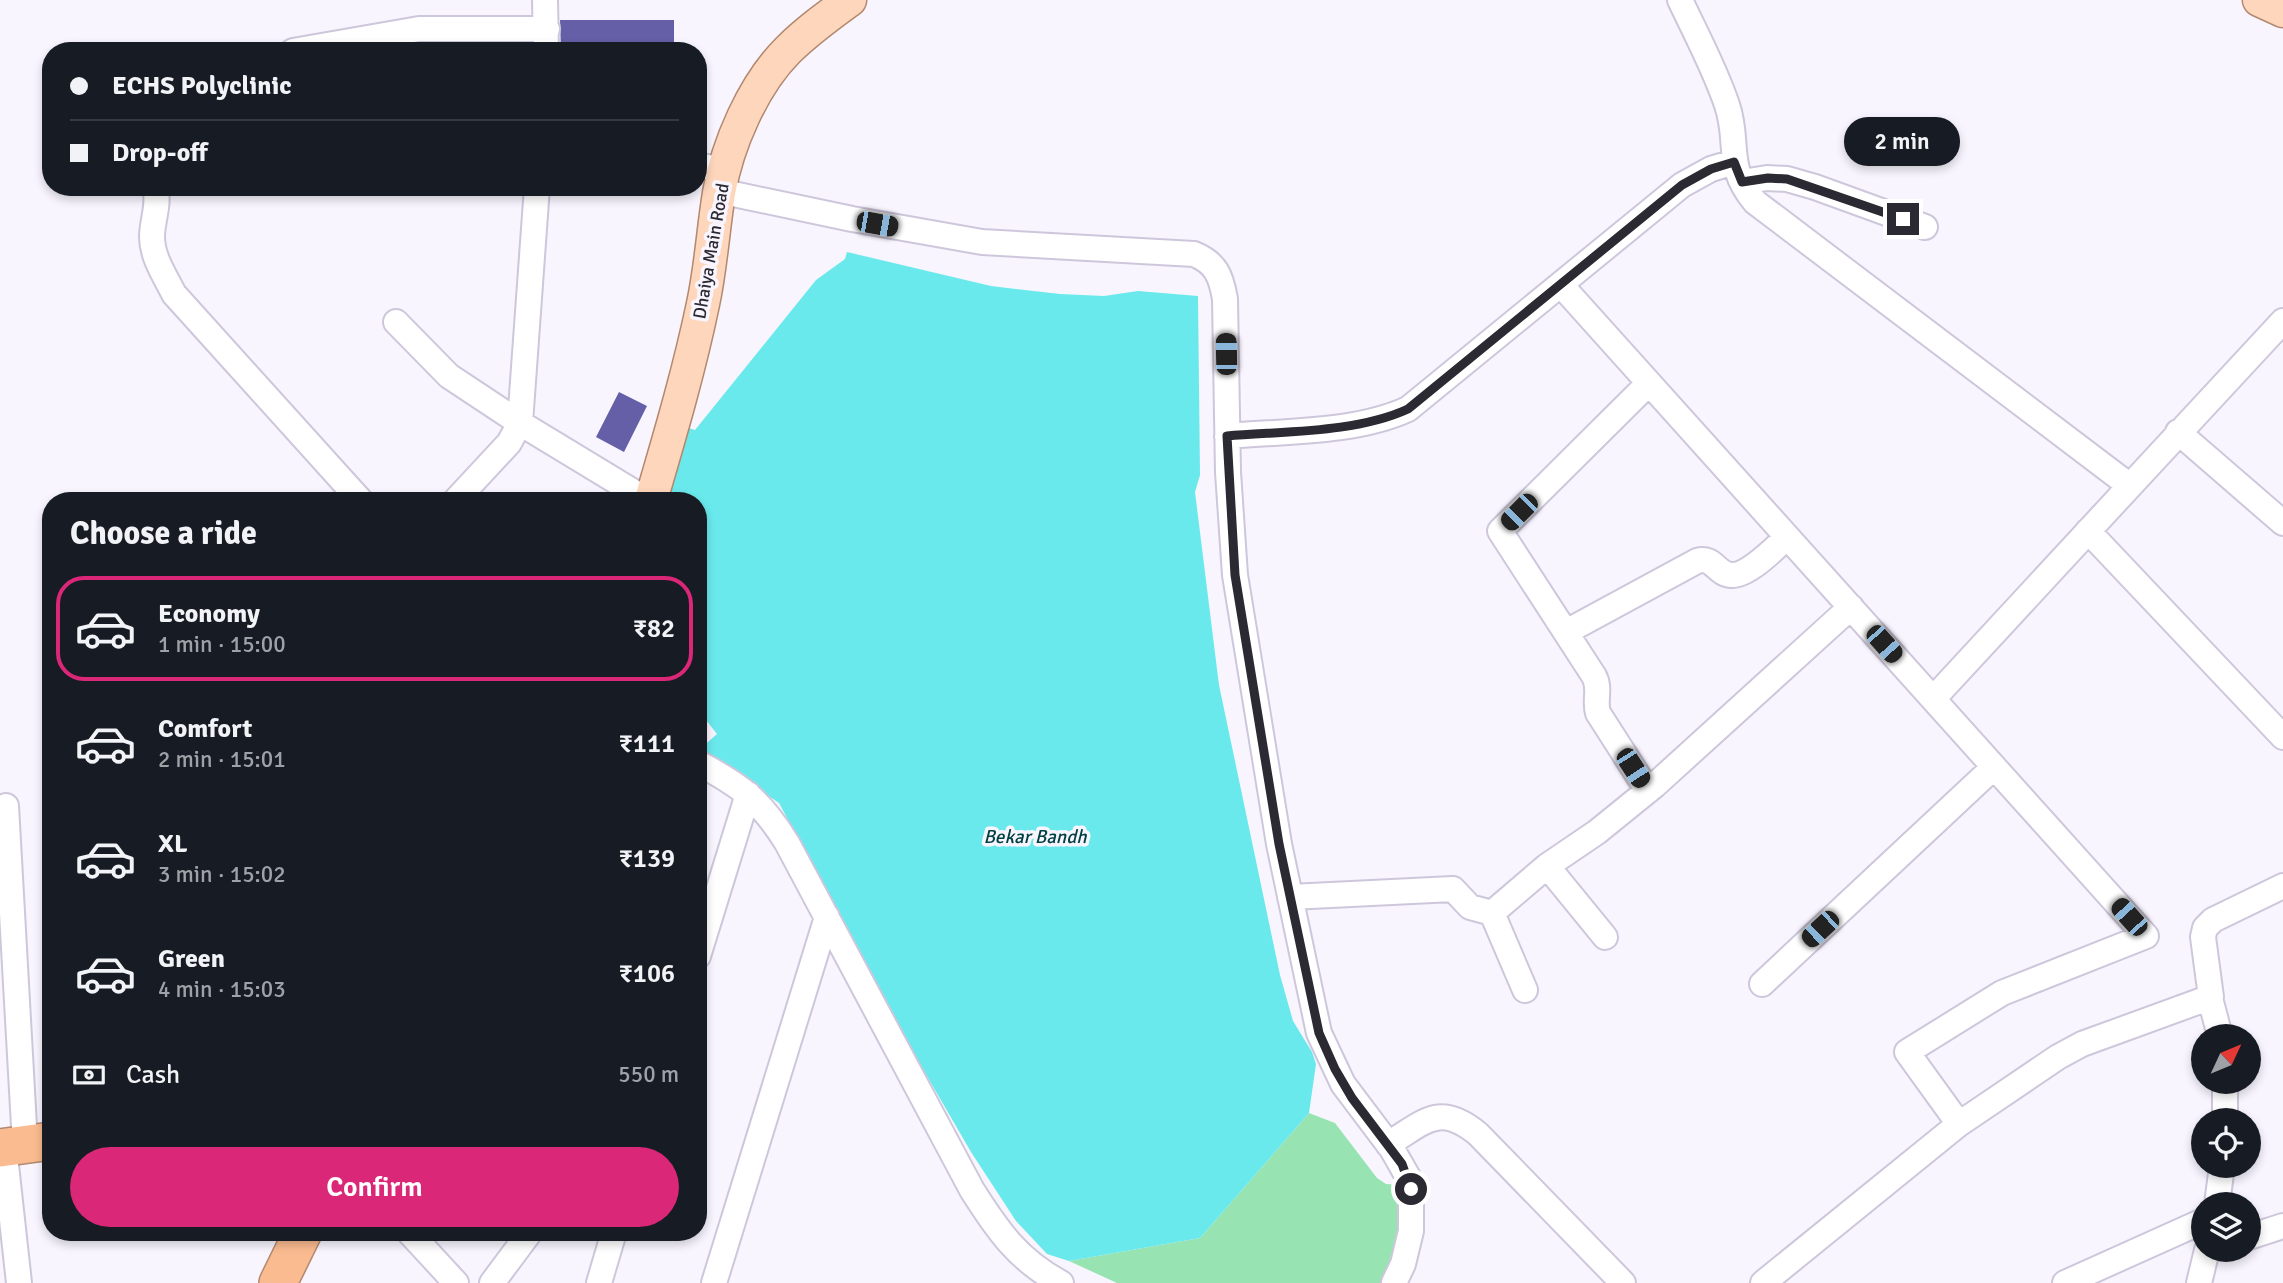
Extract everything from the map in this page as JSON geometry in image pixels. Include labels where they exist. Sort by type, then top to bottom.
[{"type":"highway","points":[[256,1283],[276,1241]]},
{"type":"highway","points":[[278,1283],[299,1241]]},
{"type":"main road","name":"Dhaiya Main Road","points":[[651,492],[692,357],[711,265],[714,175],[744,114],[765,78],[785,52],[850,0]]},
{"type":"main road","points":[[2259,0],[2283,11]]},
{"type":"street","points":[[345,42],[419,29],[547,40],[545,0]]},
{"type":"street","points":[[1681,0],[1728,108],[1738,172],[1755,202],[2130,486]]},
{"type":"street","points":[[1227,436],[1348,426],[1391,417],[1424,397],[1682,185],[1711,169],[1787,179],[1925,227]]},
{"type":"street","points":[[714,175],[852,219],[982,242],[1194,254],[1216,268],[1222,280],[1225,299],[1227,436],[1235,575],[1279,844],[1319,1033],[1352,1098],[1402,1164],[1411,1189],[1411,1231],[1403,1265],[1394,1283]]},
{"type":"street","points":[[157,196],[152,238],[157,261],[174,294],[348,492]]},
{"type":"street","points":[[463,492],[509,443],[520,423],[536,196]]},
{"type":"street","points":[[1561,285],[2146,936],[2002,993],[1907,1052],[1959,1124]]},
{"type":"street","points":[[396,321],[449,376],[520,423],[636,492]]},
{"type":"street","points":[[1933,699],[2283,321]]},
{"type":"street","points":[[1648,791],[1598,713],[1595,700],[1597,682],[1500,531],[1649,383]]},
{"type":"street","points":[[2179,432],[2283,523]]},
{"type":"street","points":[[2088,531],[2283,737]]},
{"type":"street","points":[[1566,632],[1697,561],[1710,561],[1730,575],[1746,571],[1787,537]]},
{"type":"street","points":[[1492,913],[1548,866],[1597,832],[1648,791],[1851,607]]},
{"type":"street","points":[[1762,984],[1994,767]]},
{"type":"street","points":[[707,769],[748,794],[775,822],[966,1179],[989,1216],[1006,1241],[1025,1261],[1062,1283]]},
{"type":"street","points":[[707,928],[748,794]]},
{"type":"street","points":[[6,806],[22,1136],[19,1283]]},
{"type":"street","points":[[1548,866],[1605,937]]},
{"type":"street","points":[[2217,1024],[2210,998],[2203,947],[2205,928],[2213,920],[2283,886]]},
{"type":"street","points":[[1290,897],[1453,889],[1470,907],[1492,913]]},
{"type":"street","points":[[1492,913],[1525,990]]},
{"type":"street","points":[[714,1283],[827,917]]},
{"type":"street","points":[[1763,1283],[1959,1124],[2058,1057],[2082,1044],[2210,998]]},
{"type":"street","points":[[1388,1144],[1432,1118],[1448,1116],[1462,1121],[1478,1134],[1623,1283]]},
{"type":"street","points":[[2065,1283],[2191,1226]]},
{"type":"street","points":[[2261,1233],[2283,1226]]},
{"type":"street","points":[[417,1241],[456,1283]]},
{"type":"street","points":[[492,1283],[523,1241]]},
{"type":"street","points":[[599,1283],[611,1241]]},
{"type":"street","points":[[2199,1283],[2205,1262]]},
{"type":"green space","points":[[1309,1113],[1335,1123],[1377,1178],[1386,1184],[1402,1185],[1404,1207],[1387,1283],[1117,1283],[1069,1261],[1200,1238]]},
{"type":"water","name":"Bekar Bandh","points":[[847,252],[991,286],[1060,294],[1104,296],[1138,291],[1198,296],[1200,475],[1195,492],[1219,685],[1280,975],[1293,1021],[1312,1052],[1316,1064],[1309,1113],[1200,1238],[1069,1261],[1047,1254],[1016,1221],[971,1152],[917,1059],[779,803],[707,754],[707,743],[717,734],[707,721],[707,492],[660,492],[685,427],[695,430],[816,280],[845,259]]},
{"type":"building","points":[[560,20],[674,20],[674,42],[561,42]]},
{"type":"building","points":[[619,392],[647,406],[624,452],[596,437]]},
{"type":"route","points":[[1411,1189],[1402,1164],[1352,1098],[1319,1033],[1279,844],[1235,575],[1227,436],[1348,426],[1391,417],[1408,409],[1682,185],[1711,169],[1734,162],[1742,182],[1768,178],[1787,179],[1903,219]]}]
